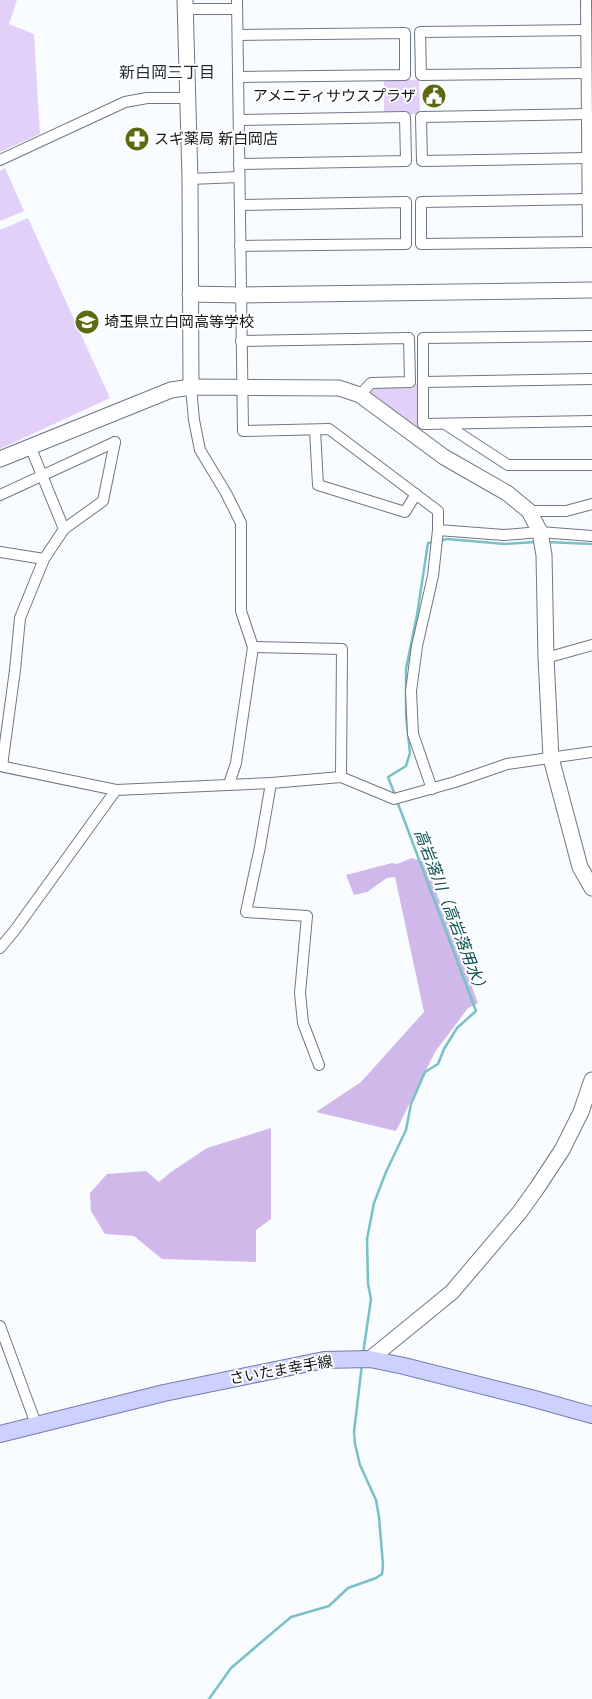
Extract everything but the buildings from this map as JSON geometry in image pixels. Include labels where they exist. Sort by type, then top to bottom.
[{"type":"main road","name":"さいたま幸手線","points":[[0,1434],[164,1393],[324,1360],[370,1360],[404,1366],[592,1416]]},
{"type":"street","points":[[586,0],[588,23],[586,73],[590,242],[421,244],[421,202],[588,199]]},
{"type":"street","points":[[229,784],[236,763],[253,647],[241,611],[241,523],[226,493],[200,450],[194,420],[191,387],[189,98],[185,4],[237,4],[243,431],[329,429],[438,512],[433,576],[417,646],[411,691],[413,734],[432,789]]},
{"type":"street","points":[[586,73],[421,75],[420,32],[588,23]]},
{"type":"street","points":[[238,35],[405,32],[405,75],[238,77]]},
{"type":"street","points":[[0,160],[125,102],[147,98],[189,98]]},
{"type":"street","points":[[587,114],[421,117],[422,160],[587,158]]},
{"type":"street","points":[[239,120],[406,117],[406,161],[239,164]]},
{"type":"street","points":[[190,179],[239,177]]},
{"type":"street","points":[[240,205],[406,202],[406,244],[240,246]]},
{"type":"street","points":[[190,294],[241,295],[592,290]]},
{"type":"street","points":[[592,336],[423,338],[423,424],[592,422]]},
{"type":"street","points":[[241,340],[409,338],[410,382],[371,383],[360,395]]},
{"type":"street","points":[[423,382],[592,378]]},
{"type":"street","points":[[0,459],[171,390],[191,387],[339,388],[360,395],[444,457],[508,493],[529,511],[540,532],[544,555],[546,658],[551,758],[580,867],[592,888]]},
{"type":"street","points":[[445,424],[508,465],[592,465]]},
{"type":"street","points":[[315,430],[318,485],[405,512],[416,494]]},
{"type":"street","points":[[0,495],[115,442],[103,501],[64,528],[44,559],[20,618],[15,670],[1,766],[116,790],[271,783],[341,777],[394,799],[432,789],[507,764],[592,752]]},
{"type":"street","points":[[30,446],[64,528]]},
{"type":"street","points":[[529,511],[566,511],[592,504]]},
{"type":"street","points":[[438,530],[504,535],[540,532],[592,536]]},
{"type":"street","points":[[0,552],[44,559]]},
{"type":"street","points":[[546,658],[592,644]]},
{"type":"street","points":[[253,647],[342,648],[341,777]]},
{"type":"street","points":[[271,783],[246,912],[306,916],[300,993],[303,1023],[319,1065]]},
{"type":"street","points":[[0,948],[116,790]]},
{"type":"street","points":[[370,1360],[452,1292],[519,1212],[538,1188],[562,1150],[581,1112],[592,1080]]},
{"type":"street","points":[[0,1326],[36,1424]]},
{"type":"shaded area","points":[[0,0],[17,0],[9,24],[34,34],[40,134],[0,152]]},
{"type":"shaded area","points":[[384,80],[419,80],[420,114],[384,114]]},
{"type":"shaded area","points":[[5,168],[24,211],[0,221],[0,171]]},
{"type":"shaded area","points":[[28,218],[110,398],[0,449],[0,230]]},
{"type":"shaded area","points":[[419,384],[420,433],[369,394],[375,386]]},
{"type":"shaded area","points":[[412,858],[425,862],[478,1003],[468,1008],[435,1052],[396,1131],[316,1112],[361,1082],[424,1012],[395,877],[387,878],[367,892],[354,895],[346,875],[392,863],[397,864]]},
{"type":"shaded area","points":[[271,1128],[271,1219],[256,1230],[256,1262],[162,1259],[134,1236],[105,1234],[91,1211],[90,1193],[107,1174],[146,1171],[159,1182],[207,1148]]},
{"type":"waterway","name":"高岩落川（高岩落用水）","points":[[439,541],[447,539],[505,544],[536,542]]},
{"type":"waterway","name":"高岩落川（高岩落用水）","points":[[395,795],[388,777],[406,766],[410,753],[406,715],[406,669],[417,615],[428,543],[434,542]]},
{"type":"waterway","name":"高岩落川（高岩落用水）","points":[[546,542],[592,544]]},
{"type":"waterway","name":"高岩落川（高岩落用水）","points":[[363,1354],[371,1299],[368,1284],[367,1239],[374,1203],[406,1130],[411,1104],[425,1072],[438,1064],[444,1049],[457,1028],[476,1011],[397,801]]},
{"type":"waterway","name":"高岩落川（高岩落用水）","points":[[209,1699],[231,1668],[291,1617],[329,1606],[348,1588],[382,1574],[383,1565],[376,1500],[360,1465],[355,1444],[354,1432],[362,1364]]},
{"type":"place","name":"アメニティサウスプラザ","points":[[434,96]]},
{"type":"place","name":"スギ薬局 新白岡店","points":[[137,139]]},
{"type":"place","name":"埼玉県立白岡高等学校","points":[[87,322]]},
{"type":"district","name":"新白岡三丁目","points":[[167,72]]}]
